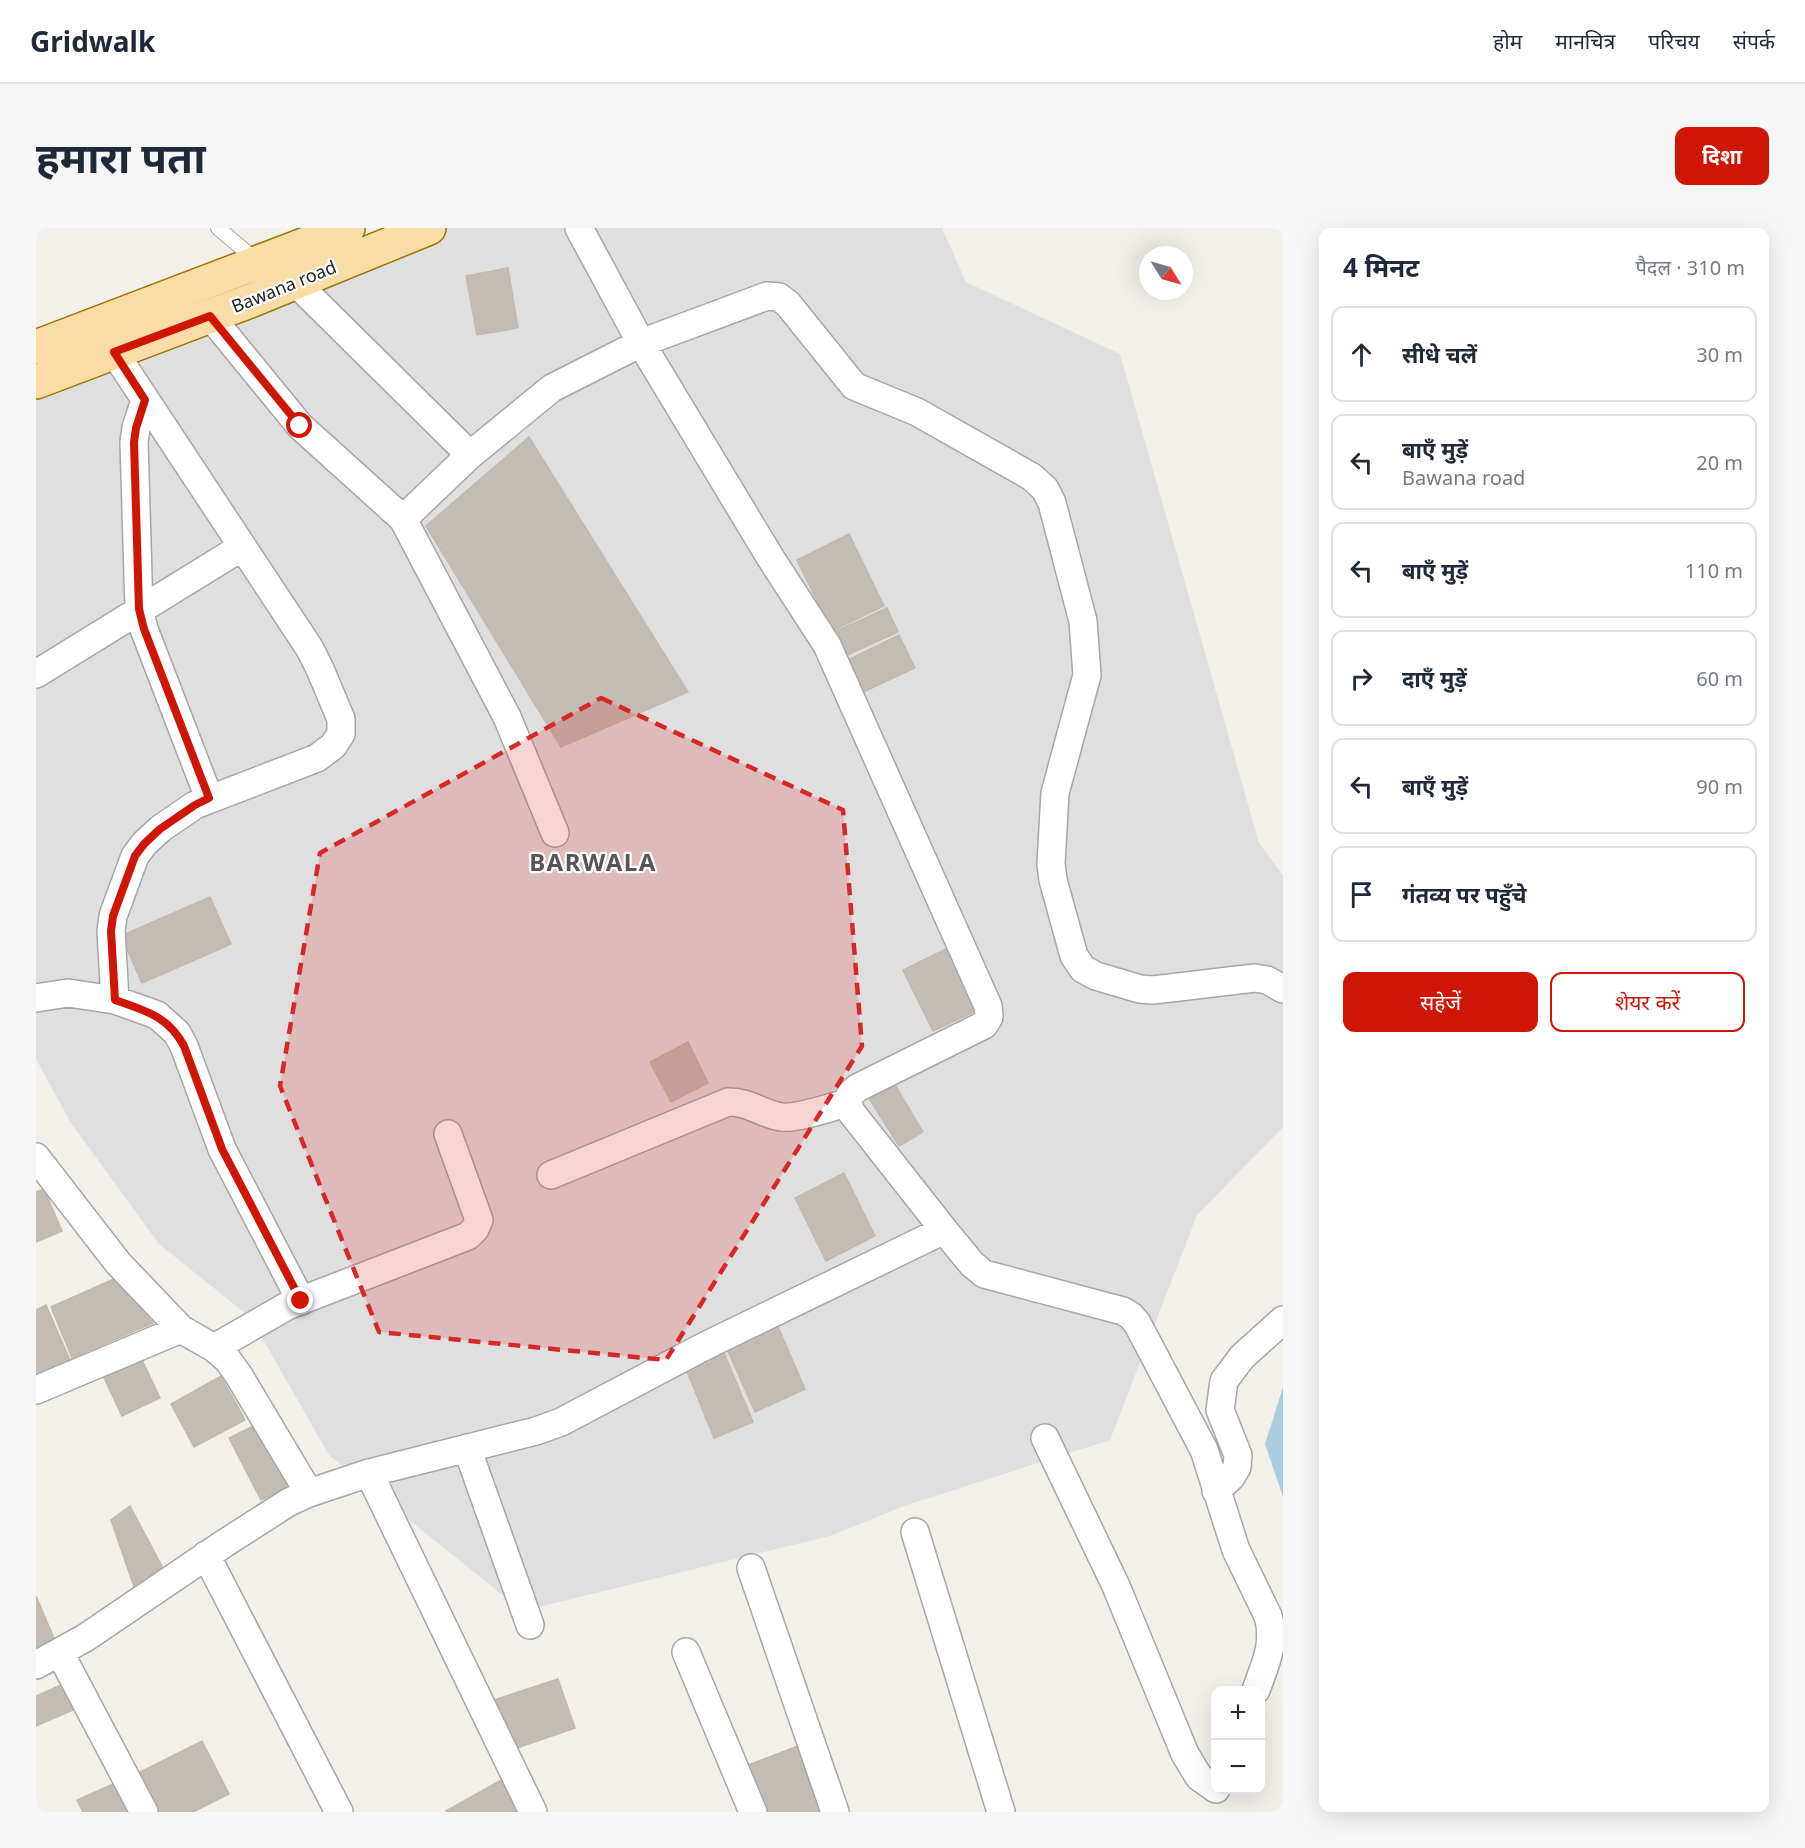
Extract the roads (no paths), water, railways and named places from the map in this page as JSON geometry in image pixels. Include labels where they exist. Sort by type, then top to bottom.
[{"type":"main road","name":"Bawana road","points":[[36,347],[348,228]]},
{"type":"main road","name":"Bawana road","points":[[36,381],[210,316],[429,228]]},
{"type":"street","points":[[579,228],[642,343],[770,557],[827,645],[988,1006],[989,1017],[984,1025],[857,1088],[850,1095],[847,1103],[852,1113],[944,1230],[972,1264],[984,1274],[1114,1309],[1131,1316],[1204,1450],[1236,1550],[1272,1627],[1277,1645],[1258,1686]]},
{"type":"street","points":[[295,282],[470,455]]},
{"type":"street","points":[[403,519],[470,455],[552,388],[642,343],[767,296],[779,297],[788,304],[854,386],[917,412],[1032,477],[1045,489],[1052,503],[1083,621],[1088,675],[1055,793],[1051,864],[1053,880],[1074,956],[1083,969],[1096,976],[1140,989],[1153,990],[1256,978],[1267,980],[1283,989]]},
{"type":"street","points":[[210,316],[300,426],[403,519],[507,717],[555,833]]},
{"type":"street","points":[[114,352],[310,649],[341,719],[341,734],[333,746],[317,758],[209,798],[160,829],[144,844],[135,856],[113,916],[111,931],[115,1000]]},
{"type":"street","points":[[145,400],[134,442],[139,609],[144,629],[209,798]]},
{"type":"street","points":[[36,674],[242,547]]},
{"type":"street","points":[[36,998],[68,993],[115,1000],[158,1016],[177,1033],[184,1046],[222,1149],[301,1301]]},
{"type":"street","points":[[551,1175],[728,1102],[740,1101],[786,1118],[847,1103]]},
{"type":"street","points":[[214,1348],[274,1312],[468,1236],[475,1229],[479,1220],[447,1134]]},
{"type":"street","points":[[36,1157],[118,1263],[180,1329],[214,1348],[226,1359],[238,1374],[309,1493]]},
{"type":"street","points":[[36,1665],[60,1653],[290,1502],[309,1493],[369,1473],[536,1431],[561,1422],[705,1346],[944,1230]]},
{"type":"street","points":[[1216,1491],[1231,1477],[1237,1467],[1238,1455],[1220,1410],[1224,1381],[1242,1357],[1283,1320]]},
{"type":"street","points":[[36,1390],[180,1329]]},
{"type":"street","points":[[1045,1438],[1116,1586],[1185,1754],[1199,1777],[1211,1789]]},
{"type":"street","points":[[467,1448],[530,1625]]},
{"type":"street","points":[[369,1473],[533,1812]]},
{"type":"street","points":[[915,1532],[1001,1812]]},
{"type":"street","points":[[206,1555],[339,1812]]},
{"type":"street","points":[[751,1568],[835,1812]]},
{"type":"street","points":[[686,1652],[753,1812]]},
{"type":"street","points":[[60,1653],[144,1812]]},
{"type":"lane","points":[[218,228],[259,263]]},
{"type":"water","points":[[1283,1387],[1283,1497],[1265,1444]]},
{"type":"district","name":"BARWALA","points":[[593,863]]}]
